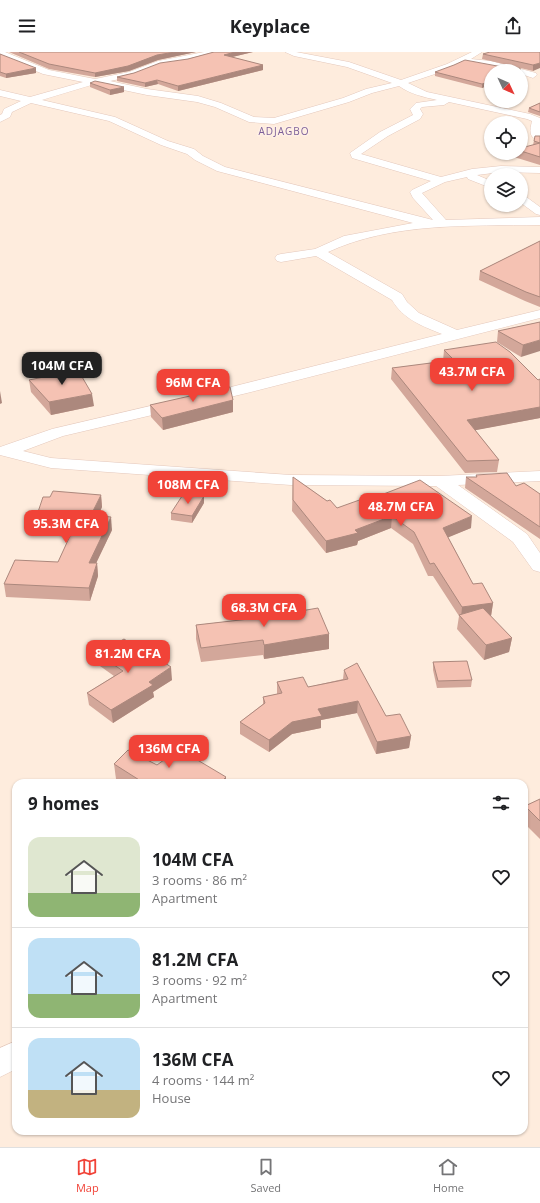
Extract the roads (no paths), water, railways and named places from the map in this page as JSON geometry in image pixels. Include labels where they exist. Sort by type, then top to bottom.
[{"type":"street","points":[[0,119],[7,115],[4,111],[31,100],[94,82],[131,74],[158,64],[188,59],[213,52]]},
{"type":"street","points":[[289,52],[301,56],[349,65],[401,83],[408,88],[424,94],[462,101],[537,120],[534,128],[535,134],[540,138]]},
{"type":"street","points":[[0,53],[46,72],[94,82],[123,86],[147,92],[198,99],[245,115],[252,120],[264,122],[274,121],[369,91],[401,83],[423,74],[450,66],[470,54],[491,64],[533,75]]},
{"type":"street","points":[[0,93],[125,123],[159,142],[191,152],[199,158],[221,169],[390,214],[436,223]]},
{"type":"street","points":[[441,180],[356,156],[355,154],[384,134],[417,117],[418,114],[415,109],[419,105],[426,103],[462,101]]},
{"type":"street","points":[[436,223],[417,196],[416,192],[441,180],[472,172],[502,169],[540,170]]},
{"type":"street","points":[[472,172],[472,177],[484,182]]},
{"type":"street","points":[[528,203],[540,212]]},
{"type":"street","points":[[384,231],[390,214]]},
{"type":"street","points":[[281,258],[318,252],[344,240],[384,231],[436,223],[540,221]]},
{"type":"street","points":[[318,252],[397,297],[400,305],[412,315],[455,334]]},
{"type":"street","points":[[3,451],[58,432],[279,381],[455,334],[540,314]]},
{"type":"street","points":[[3,451],[51,463],[291,480],[440,481],[540,476]]},
{"type":"street","points":[[440,481],[520,538],[540,566]]},
{"type":"street","points":[[0,1063],[12,1056]]},
{"type":"district","name":"ADJAGBO","points":[[284,131]]}]
